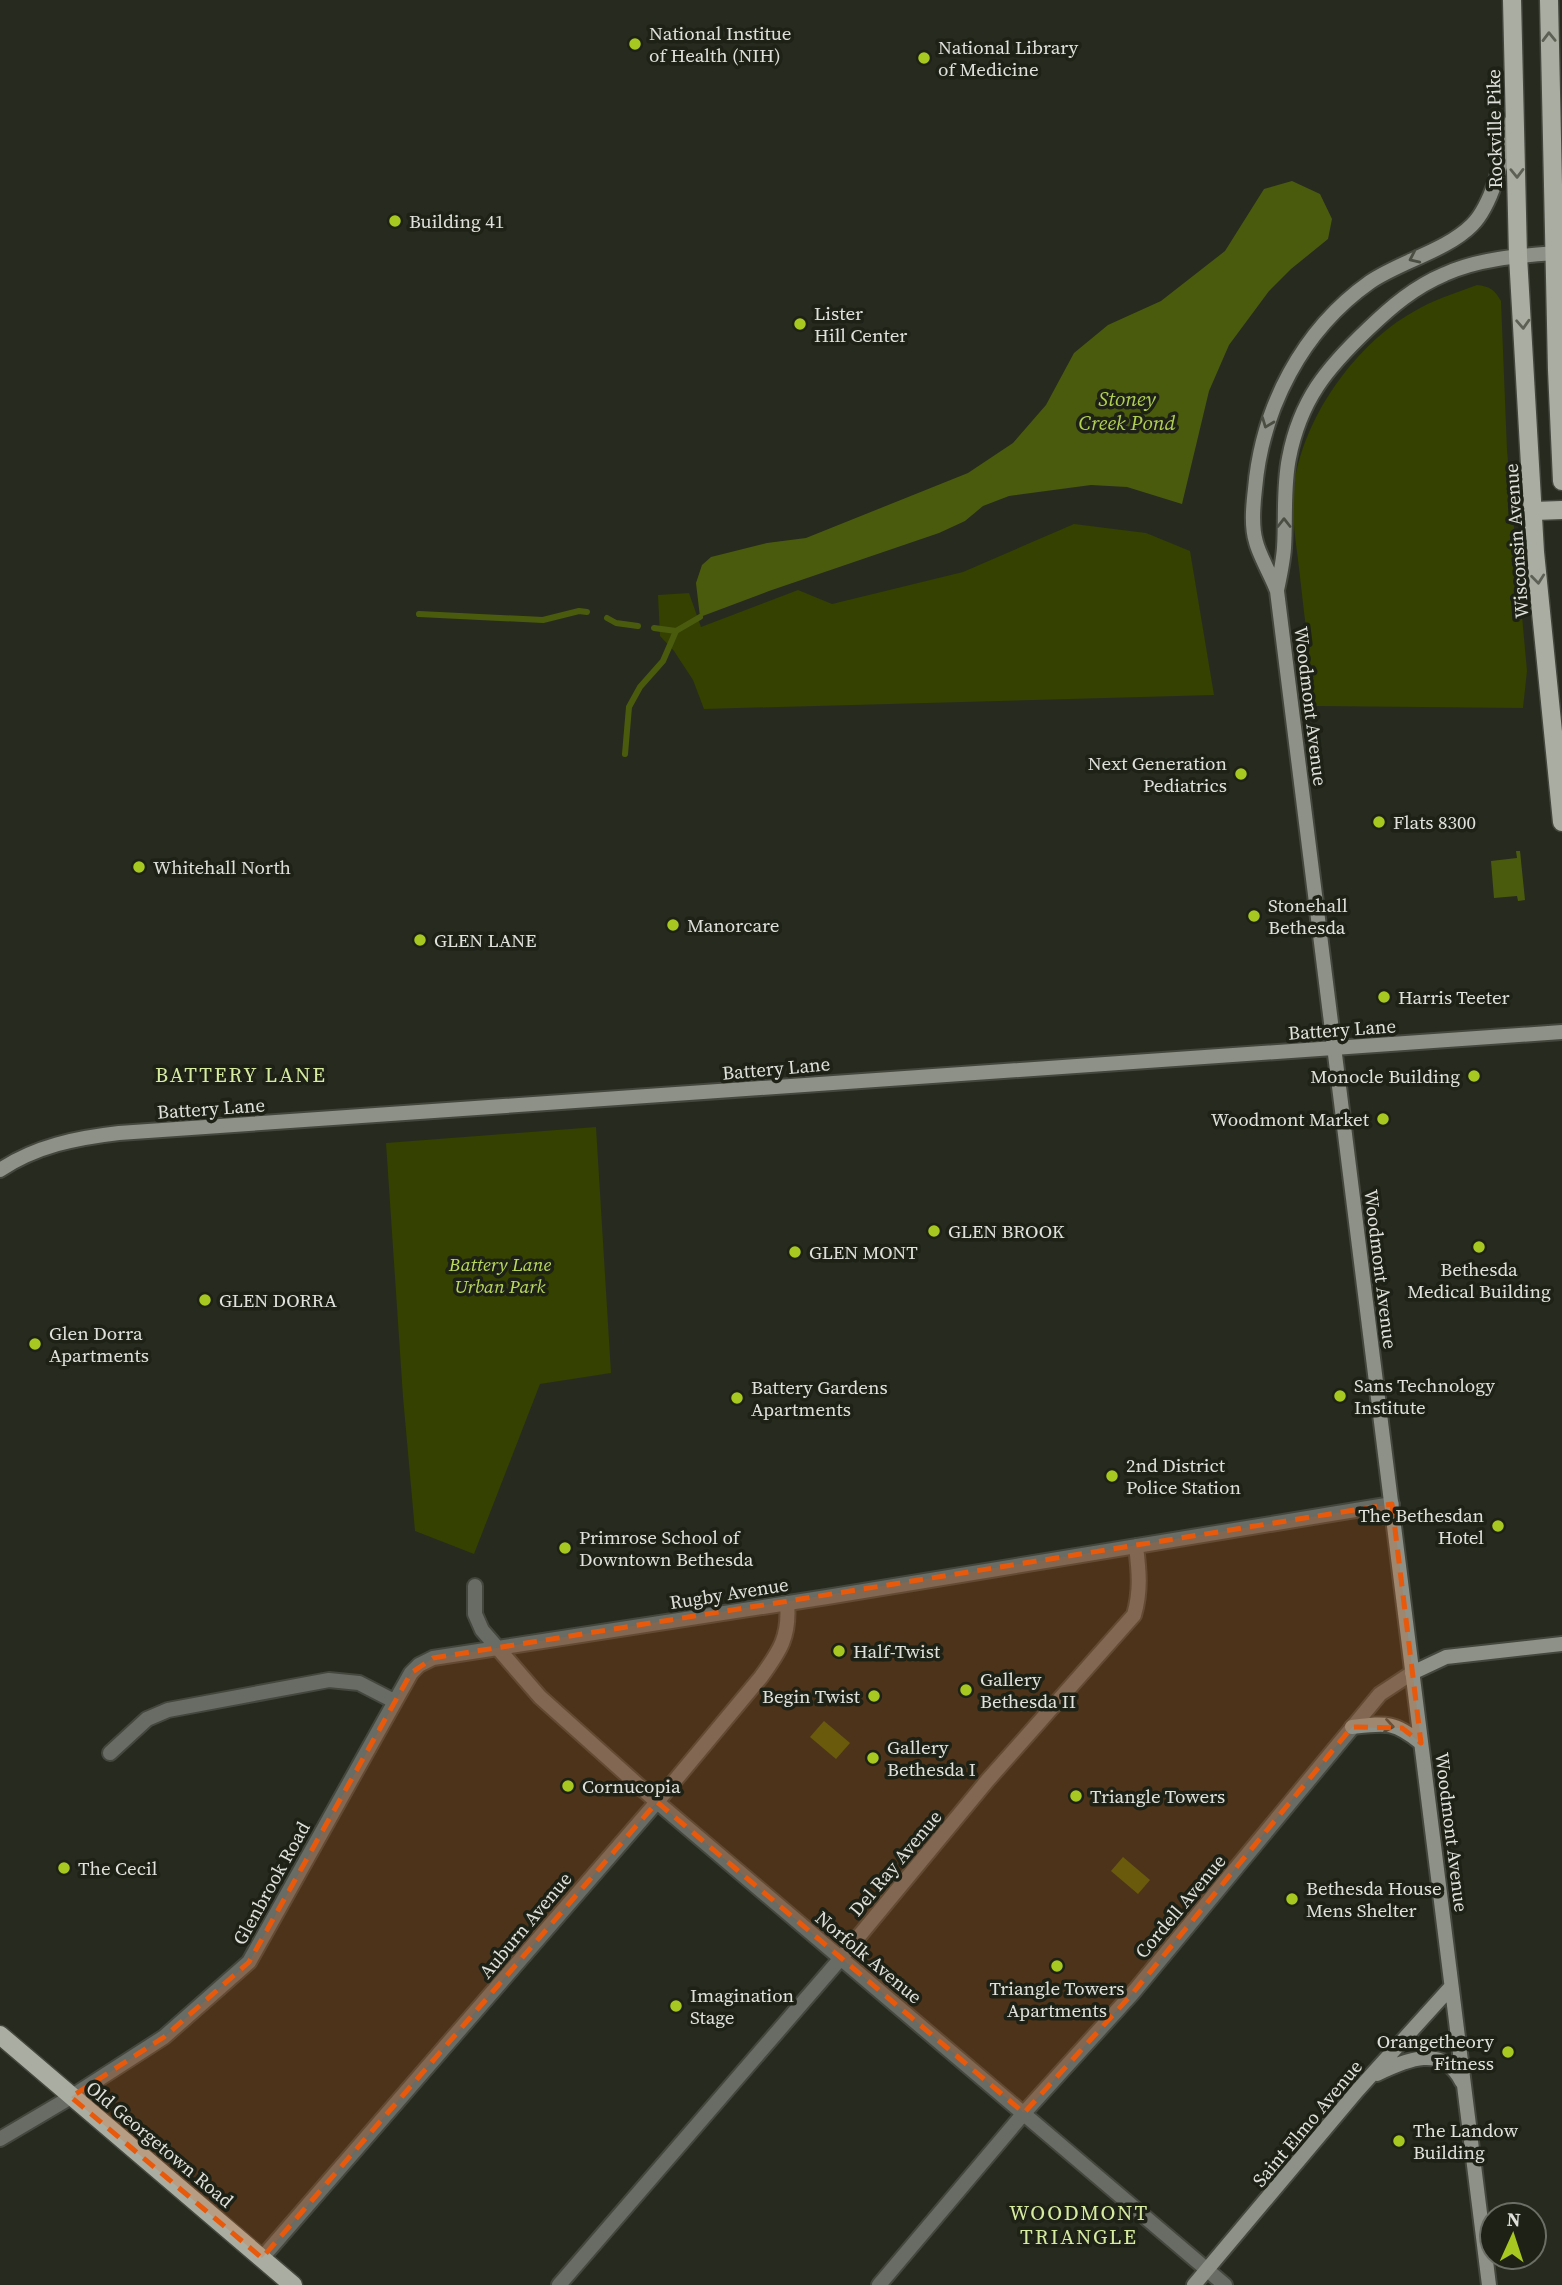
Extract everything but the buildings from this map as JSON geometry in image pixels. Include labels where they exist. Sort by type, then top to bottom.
[{"type":"main road","name":"Rockville Pike","points":[[1512,0],[1518,256]]},
{"type":"main road","points":[[1549,0],[1557,188],[1562,481]]},
{"type":"main road","name":"Wisconsin Avenue","points":[[1518,256],[1535,552],[1562,816]]},
{"type":"main road","points":[[1534,511],[1562,510]]},
{"type":"main road","name":"Old Georgetown Road","points":[[0,2035],[293,2285]]},
{"type":"street","name":"Woodmont Avenue","points":[[1277,591],[1256,543],[1254,509],[1263,435],[1278,395],[1297,359],[1344,303],[1388,270],[1454,239],[1473,224],[1496,184],[1516,105]]},
{"type":"street","name":"Woodmont Avenue","points":[[1489,2285],[1277,591],[1284,547],[1285,484],[1289,455],[1308,402],[1331,364],[1392,306],[1418,287],[1469,265],[1518,256],[1558,253]]},
{"type":"street","name":"Battery Lane","points":[[0,1170],[16,1159],[52,1145],[119,1133],[1562,1032]]},
{"type":"street","name":"Rugby Avenue","points":[[394,1701],[411,1673],[419,1665],[433,1658],[1392,1504]]},
{"type":"street","name":"Del Ray Avenue","points":[[559,2285],[841,1958],[987,1782],[1134,1615],[1140,1581],[1136,1546]]},
{"type":"street","points":[[475,1586],[475,1614],[482,1630],[498,1649]]},
{"type":"street","name":"Auburn Avenue","points":[[262,2258],[657,1802],[776,1657],[789,1623],[787,1603]]},
{"type":"street","name":"Cordell Avenue","points":[[879,2285],[1024,2113],[1141,1983],[1380,1694],[1412,1673],[1446,1657],[1562,1644]]},
{"type":"street","name":"Norfolk Avenue","points":[[498,1649],[540,1697],[657,1802],[1225,2285]]},
{"type":"street","points":[[110,1753],[147,1719],[167,1710],[328,1679],[359,1683],[394,1701]]},
{"type":"street","name":"Glenbrook Road","points":[[0,2139],[164,2037],[249,1962],[394,1701]]},
{"type":"street","points":[[1352,1727],[1377,1724],[1402,1728],[1421,1743]]},
{"type":"street","name":"Saint Elmo Avenue","points":[[1194,2285],[1369,2078],[1451,1987]]},
{"type":"street","points":[[1369,2078],[1401,2062],[1421,2057],[1444,2062],[1453,2068],[1464,2087]]},
{"type":"highlighted area","points":[[1392,1504],[1421,1743],[1402,1728],[1352,1727],[1132,1994],[1024,2113],[657,1802],[262,2258],[71,2097],[164,2037],[249,1962],[411,1673],[433,1658]]},
{"type":"green space","points":[[1477,285],[1491,289],[1501,301],[1507,450],[1527,671],[1523,708],[1315,706],[1293,508],[1294,488],[1307,437],[1334,387],[1370,344],[1391,326],[1421,308]]},
{"type":"green space","points":[[1074,524],[1146,533],[1190,551],[1214,695],[704,709],[693,680],[674,651],[660,636],[658,595],[689,593],[701,627],[798,590],[832,604],[963,572]]},
{"type":"green space","name":"Battery Lane Urban Park","points":[[596,1127],[611,1373],[540,1384],[474,1554],[415,1531],[386,1143]]},
{"type":"water","name":"Stoney Creek Pond","points":[[1292,181],[1320,194],[1332,219],[1328,239],[1269,291],[1229,345],[1209,391],[1182,504],[1127,487],[1091,485],[1009,496],[983,506],[965,521],[939,533],[700,617],[696,583],[702,565],[711,557],[767,543],[806,538],[968,473],[1013,443],[1046,405],[1074,353],[1108,325],[1161,301],[1225,251],[1264,189]]},
{"type":"water","points":[[1516,851],[1520,851],[1525,900],[1518,901],[1517,896],[1494,898],[1491,861],[1517,858]]},
{"type":"water","points":[[824,1721],[850,1743],[836,1759],[810,1737]]},
{"type":"water","points":[[1123,1857],[1150,1880],[1138,1894],[1111,1871]]},
{"type":"waterway","points":[[419,614],[543,620],[579,611],[587,612]]},
{"type":"waterway","points":[[625,754],[629,707],[640,687],[663,661],[676,631],[700,617]]},
{"type":"waterway","points":[[607,618],[616,623],[638,626]]},
{"type":"waterway","points":[[654,628],[676,631]]},
{"type":"place","name":"National Institue of Health (NIH)","points":[[635,44]]},
{"type":"place","name":"National Library of Medicine","points":[[924,58]]},
{"type":"place","name":"Building 41","points":[[395,221]]},
{"type":"place","name":"Lister Hill Center","points":[[800,324]]},
{"type":"place","name":"Next Generation Pediatrics","points":[[1241,774]]},
{"type":"place","name":"Flats 8300","points":[[1379,822]]},
{"type":"place","name":"Whitehall North","points":[[139,867]]},
{"type":"place","name":"Stonehall Bethesda","points":[[1254,916]]},
{"type":"place","name":"Manorcare","points":[[673,925]]},
{"type":"place","name":"GLEN LANE","points":[[420,940]]},
{"type":"place","name":"Harris Teeter","points":[[1384,997]]},
{"type":"place","name":"Monocle Building","points":[[1474,1076]]},
{"type":"place","name":"Woodmont Market","points":[[1383,1119]]},
{"type":"place","name":"GLEN BROOK","points":[[934,1231]]},
{"type":"place","name":"Bethesda Medical Building","points":[[1479,1247]]},
{"type":"place","name":"GLEN MONT","points":[[795,1252]]},
{"type":"place","name":"GLEN DORRA","points":[[205,1300]]},
{"type":"place","name":"Glen Dorra Apartments","points":[[35,1344]]},
{"type":"place","name":"Sans Technology Institute","points":[[1340,1396]]},
{"type":"place","name":"Battery Gardens Apartments","points":[[737,1398]]},
{"type":"place","name":"2nd District Police Station","points":[[1112,1476]]},
{"type":"place","name":"The Bethesdan Hotel","points":[[1498,1526]]},
{"type":"place","name":"Primrose School of Downtown Bethesda","points":[[565,1548]]},
{"type":"place","name":"Half-Twist","points":[[839,1651]]},
{"type":"place","name":"Gallery Bethesda II","points":[[966,1690]]},
{"type":"place","name":"Begin Twist","points":[[874,1696]]},
{"type":"place","name":"Gallery Bethesda I","points":[[873,1758]]},
{"type":"place","name":"Cornucopia","points":[[568,1786]]},
{"type":"place","name":"Triangle Towers","points":[[1076,1796]]},
{"type":"place","name":"The Cecil","points":[[64,1868]]},
{"type":"place","name":"Bethesda House Mens Shelter","points":[[1292,1899]]},
{"type":"place","name":"Triangle Towers Apartments","points":[[1057,1966]]},
{"type":"place","name":"Imagination Stage","points":[[676,2006]]},
{"type":"place","name":"Orangetheory Fitness","points":[[1508,2052]]},
{"type":"place","name":"The Landow Building","points":[[1399,2141]]},
{"type":"district","name":"BATTERY LANE","points":[[241,1075]]},
{"type":"district","name":"WOODMONT TRIANGLE","points":[[1079,2225]]}]
